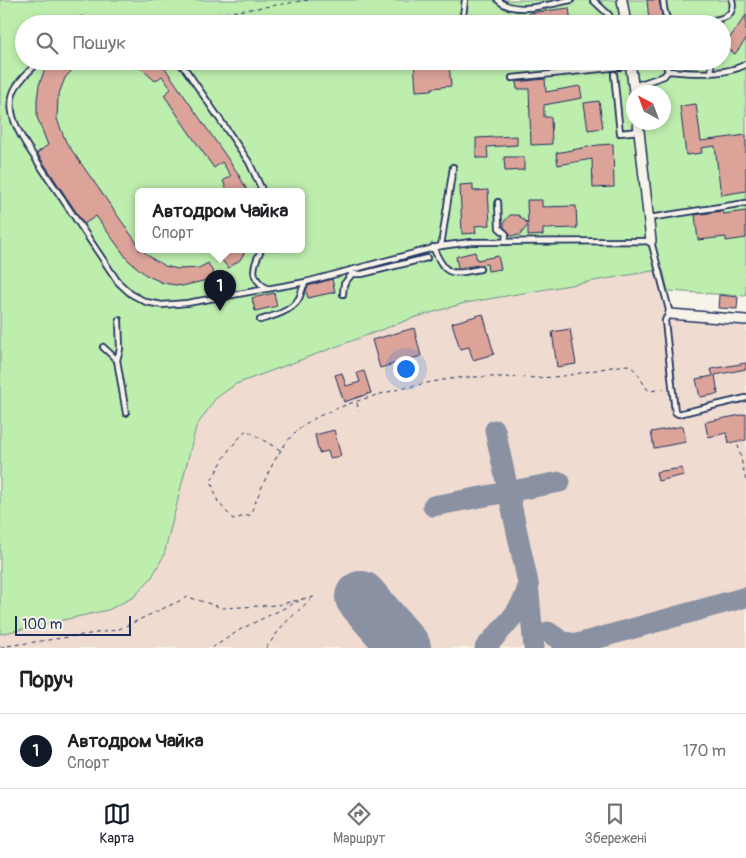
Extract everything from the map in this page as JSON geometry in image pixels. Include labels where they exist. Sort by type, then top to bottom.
[{"type":"street","points":[[622,0],[624,15]]},
{"type":"street","points":[[631,70],[633,85]]},
{"type":"street","points":[[639,130],[651,241]]},
{"type":"street","points":[[670,314],[746,320]]},
{"type":"lane","points":[[463,15],[465,0]]},
{"type":"lane","points":[[498,0],[504,5],[520,9],[571,0]]},
{"type":"lane","points":[[593,0],[609,15]]},
{"type":"lane","points":[[663,0],[666,15]]},
{"type":"lane","points":[[728,15],[732,11],[732,0]]},
{"type":"lane","points":[[731,68],[746,64]]},
{"type":"lane","points":[[30,70],[15,88],[10,103],[14,119],[23,139],[118,282],[131,294],[146,302],[162,305],[187,304],[306,282],[351,272],[433,247],[471,242],[651,241],[670,314],[665,321],[674,410],[678,414],[746,398]]},
{"type":"lane","points":[[186,70],[248,162],[261,188]]},
{"type":"lane","points":[[512,78],[574,70]]},
{"type":"lane","points":[[643,85],[664,76],[668,71],[698,74],[723,70]]},
{"type":"lane","points":[[614,74],[620,133],[630,130]]},
{"type":"lane","points":[[441,246],[453,167]]},
{"type":"lane","points":[[498,202],[499,228],[506,234],[505,242]]},
{"type":"lane","points":[[649,218],[746,203]]},
{"type":"lane","points":[[433,247],[440,264],[449,272],[456,273],[480,269]]},
{"type":"lane","points":[[260,253],[254,274],[256,280],[266,288]]},
{"type":"lane","points":[[351,272],[362,274],[427,258]]},
{"type":"lane","points":[[342,294],[344,284],[351,272]]},
{"type":"lane","points":[[260,320],[284,312],[298,300],[302,287],[306,282]]},
{"type":"lane","points":[[119,320],[120,349],[117,360],[126,413]]},
{"type":"lane","points":[[103,347],[117,360]]},
{"type":"path","points":[[212,15],[309,0]]},
{"type":"path","points":[[280,450],[246,430],[228,451],[210,481],[218,502],[233,519],[250,515],[280,450],[298,429],[311,420],[357,402],[444,379],[554,377],[628,365],[637,370],[642,383],[649,391],[672,388]]},
{"type":"path","points":[[357,402],[359,411]]},
{"type":"path","points":[[738,444],[746,482]]},
{"type":"path","points":[[0,647],[117,630],[188,597],[223,608],[278,605],[314,597],[283,625],[266,648]]},
{"type":"path","points":[[212,648],[244,628],[302,599]]},
{"type":"shaded area","points":[[663,269],[675,320],[746,326],[746,648],[0,648],[0,634],[108,610],[164,555],[196,427],[215,399],[236,384],[413,318],[465,303]]},
{"type":"green space","points":[[0,0],[746,0],[746,296],[668,291],[663,270],[658,270],[465,303],[413,318],[236,384],[215,399],[196,427],[164,555],[152,577],[134,597],[108,610],[0,634]]},
{"type":"building","points":[[647,0],[659,0],[662,15],[648,15]]},
{"type":"building","points":[[569,8],[570,15],[529,15],[529,13]]},
{"type":"building","points":[[746,15],[746,39],[735,54],[731,51],[731,36]]},
{"type":"building","points":[[45,70],[72,70],[65,78],[58,96],[57,119],[66,142],[135,240],[135,253],[146,253],[165,266],[178,269],[199,268],[208,263],[216,278],[182,286],[163,283],[146,275],[128,260],[96,216],[84,224],[37,153],[48,145],[37,117],[39,85]]},
{"type":"building","points":[[143,70],[166,70],[237,172],[246,188],[226,188],[223,181],[231,176],[222,162],[214,168],[164,95],[171,89],[162,76],[155,81]]},
{"type":"building","points":[[415,70],[450,70],[451,86],[416,91]]},
{"type":"building","points":[[545,79],[546,92],[580,86],[582,98],[544,105],[544,117],[551,117],[552,144],[531,145],[529,89],[517,89],[516,82]]},
{"type":"building","points":[[599,101],[603,128],[588,130],[584,103]]},
{"type":"building","points":[[696,104],[701,141],[746,135],[746,191],[721,195],[715,146],[701,148],[702,153],[686,155],[680,106]]},
{"type":"building","points":[[517,136],[517,145],[487,147],[488,158],[476,158],[476,138]]},
{"type":"building","points":[[613,144],[614,187],[593,188],[592,159],[558,165],[556,153]]},
{"type":"building","points":[[504,157],[524,157],[524,170],[505,171]]},
{"type":"building","points":[[473,184],[473,191],[488,190],[490,225],[475,226],[476,233],[462,234],[460,185]]},
{"type":"building","points":[[527,200],[542,200],[542,207],[576,206],[577,228],[543,229],[543,235],[528,236],[528,225],[520,235],[511,236],[504,227],[504,222],[510,215],[518,215],[528,224]]},
{"type":"building","points":[[722,211],[723,214],[746,211],[746,238],[726,241],[726,237],[698,240],[695,215]]},
{"type":"building","points":[[475,252],[477,260],[498,256],[501,269],[488,271],[487,264],[458,268],[456,257]]},
{"type":"building","points":[[222,253],[244,253],[240,260],[228,268],[219,256]]},
{"type":"building","points":[[332,279],[335,292],[308,298],[306,291],[308,286]]},
{"type":"building","points":[[274,293],[277,306],[255,311],[252,298]]},
{"type":"building","points":[[719,295],[738,297],[737,309],[718,308]]},
{"type":"building","points":[[483,314],[494,354],[473,360],[469,347],[460,349],[452,323]]},
{"type":"building","points":[[414,328],[421,356],[380,368],[372,340]]},
{"type":"building","points":[[570,329],[576,364],[557,367],[552,332]]},
{"type":"building","points":[[746,363],[746,369],[715,375],[718,394],[700,397],[696,379],[713,376],[711,369]]},
{"type":"building","points":[[364,371],[371,393],[344,402],[335,375],[342,373],[346,386],[360,382],[357,373]]},
{"type":"building","points":[[746,414],[746,440],[729,443],[727,433],[708,437],[705,422]]},
{"type":"building","points":[[683,426],[686,442],[654,448],[651,432]]},
{"type":"building","points":[[334,430],[341,456],[330,458],[328,451],[319,453],[315,435]]},
{"type":"building","points":[[682,468],[684,475],[658,481],[656,472]]},
{"type":"taxiway","points":[[495,430],[528,583],[534,648]]},
{"type":"taxiway","points":[[433,506],[560,482]]},
{"type":"taxiway","points":[[485,648],[516,612],[528,586]]},
{"type":"taxiway","points":[[548,632],[563,642],[577,644],[746,597]]},
{"type":"runway","points":[[361,597],[405,648]]},
{"type":"place","name":"Автодром Чайка","points":[[220,311]]}]
